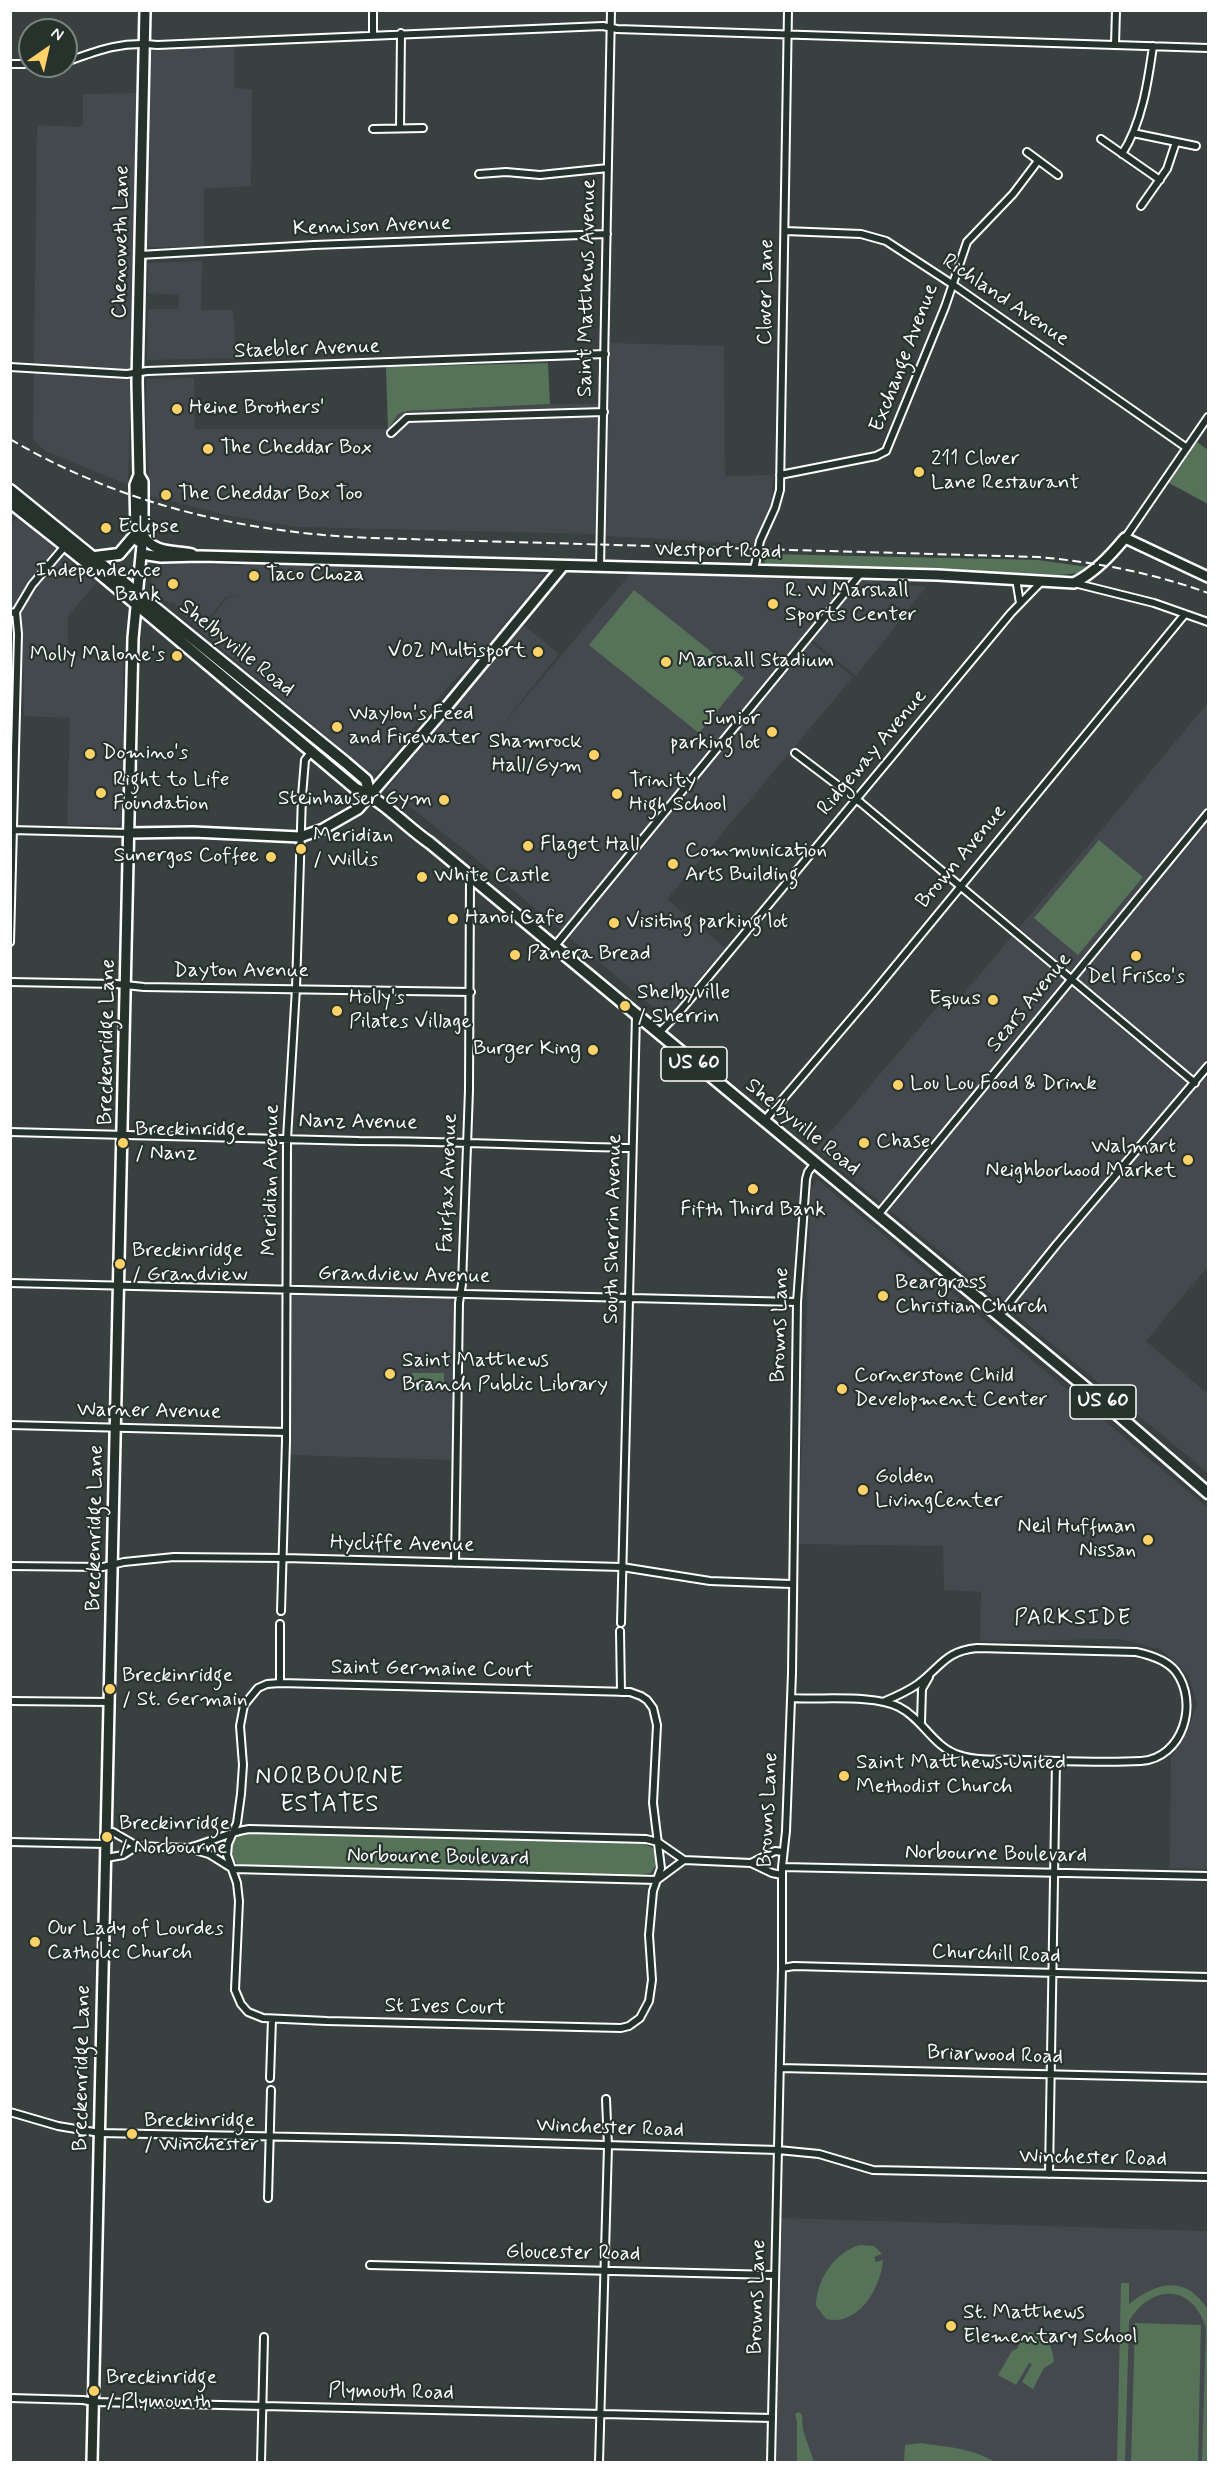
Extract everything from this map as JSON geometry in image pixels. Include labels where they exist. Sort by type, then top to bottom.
[{"type":"main road","name":"Chenoweth Lane","points":[[138,599],[141,552],[135,484],[139,475],[137,373],[145,10]]},
{"type":"main road","points":[[10,483],[54,519],[68,542]]},
{"type":"main road","points":[[10,490],[68,542]]},
{"type":"main road","points":[[10,502],[68,542]]},
{"type":"main road","name":"Westport Road","points":[[140,534],[157,549],[200,556]]},
{"type":"main road","points":[[95,557],[119,554],[140,534]]},
{"type":"main road","points":[[1074,583],[1088,576],[1125,538],[1209,577]]},
{"type":"main road","name":"Shelbyville Road","points":[[68,542],[95,557],[138,599],[356,789],[370,795],[470,876],[1209,1493]]},
{"type":"main road","name":"Shelbyville Road","points":[[68,542],[366,780],[370,795]]},
{"type":"main road","name":"Westport Road","points":[[141,552],[171,558],[200,556],[754,570],[1074,583]]},
{"type":"main road","points":[[130,833],[193,832],[300,837],[323,829],[358,809],[444,710],[563,566]]},
{"type":"main road","name":"Breckenridge Lane","points":[[92,2463],[134,638],[138,599]]},
{"type":"street","points":[[373,10],[373,34]]},
{"type":"street","name":"Saint Matthews Avenue","points":[[600,567],[611,10]]},
{"type":"street","name":"Clover Lane","points":[[754,570],[760,541],[777,502],[780,475],[788,10]]},
{"type":"street","points":[[1115,45],[1116,10]]},
{"type":"street","points":[[78,58],[111,46],[143,44],[610,27],[1209,48]]},
{"type":"street","points":[[400,128],[401,33]]},
{"type":"street","points":[[1122,154],[1133,133],[1147,84],[1153,46]]},
{"type":"street","points":[[373,129],[423,128]]},
{"type":"street","points":[[1133,133],[1196,146]]},
{"type":"street","points":[[1101,139],[1160,180]]},
{"type":"street","points":[[1141,206],[1172,159],[1176,142]]},
{"type":"street","points":[[1027,152],[1058,175]]},
{"type":"street","name":"Exchange Avenue","points":[[780,475],[876,456],[886,451],[894,438],[967,242],[1013,194],[1038,160]]},
{"type":"street","points":[[479,174],[506,172],[540,175],[608,168]]},
{"type":"street","name":"Richland Avenue","points":[[785,231],[853,233],[878,238],[898,248],[1187,448]]},
{"type":"street","name":"Kennison Avenue","points":[[139,255],[314,245],[607,234]]},
{"type":"street","name":"Staebler Avenue","points":[[10,367],[137,373],[605,354]]},
{"type":"street","points":[[391,433],[407,418],[604,412]]},
{"type":"street","points":[[1125,538],[1209,417]]},
{"type":"street","points":[[10,942],[11,830],[18,634],[13,613],[32,585],[68,542]]},
{"type":"street","points":[[554,947],[861,573]]},
{"type":"street","points":[[1016,579],[1020,603]]},
{"type":"street","name":"Ridgeway Avenue","points":[[658,1034],[681,1010],[1020,603],[1042,580]]},
{"type":"street","points":[[1074,583],[1154,603],[1209,622]]},
{"type":"street","name":"Brown Avenue","points":[[764,1121],[1185,614]]},
{"type":"street","name":"Meridian Avenue","points":[[281,1611],[286,1432],[287,1138],[296,988],[300,837],[305,760],[312,752]]},
{"type":"street","points":[[795,753],[856,800],[1195,1083]]},
{"type":"street","name":"Sears Avenue","points":[[878,1215],[1209,813]]},
{"type":"street","points":[[11,830],[130,833]]},
{"type":"street","name":"Fairfax Avenue","points":[[455,1563],[460,1294],[471,992],[470,876]]},
{"type":"street","name":"Dayton Avenue","points":[[10,982],[274,990],[296,988],[471,992]]},
{"type":"street","name":"South Sherrin Avenue","points":[[621,1623],[636,1015]]},
{"type":"street","points":[[999,1316],[1057,1244],[1209,1066]]},
{"type":"street","name":"Nanz Avenue","points":[[10,1132],[632,1148]]},
{"type":"street","name":"Browns Lane","points":[[771,2463],[782,1968],[782,1866],[791,1698],[797,1302],[806,1179],[815,1163]]},
{"type":"street","name":"Grandview Avenue","points":[[10,1283],[797,1302]]},
{"type":"street","name":"Warner Avenue","points":[[10,1425],[286,1432]]},
{"type":"street","name":"Hycliffe Avenue","points":[[10,1566],[88,1568],[174,1557],[284,1558],[622,1567],[710,1581],[791,1584]]},
{"type":"street","points":[[280,1624],[280,1683]]},
{"type":"street","points":[[620,1631],[621,1692],[641,1696],[651,1705],[656,1715],[658,1743],[653,1803],[662,1868],[657,1880]]},
{"type":"street","points":[[791,1698],[885,1701],[899,1707],[921,1722],[939,1744],[958,1755],[975,1759],[1144,1761],[1159,1756],[1172,1746],[1183,1726],[1186,1696],[1176,1672],[1171,1667],[1136,1652],[977,1648],[960,1650],[952,1654],[921,1682],[903,1694],[885,1701]]},
{"type":"street","points":[[921,1722],[922,1689],[932,1671]]},
{"type":"street","name":"Saint Germaine Court","points":[[232,1832],[237,1823],[241,1794],[243,1765],[240,1726],[242,1711],[248,1699],[263,1685],[280,1683],[621,1692]]},
{"type":"street","points":[[10,1701],[110,1702]]},
{"type":"street","points":[[1048,2175],[1056,1761]]},
{"type":"street","name":"Norbourne Boulevard","points":[[188,1848],[210,1842],[232,1832],[249,1829],[646,1839],[658,1842],[684,1860]]},
{"type":"street","name":"Norbourne Boulevard","points":[[107,1832],[113,1832],[137,1846],[188,1848],[209,1854],[233,1869],[657,1880]]},
{"type":"street","points":[[232,1832],[227,1856],[233,1869]]},
{"type":"street","points":[[10,1842],[106,1844]]},
{"type":"street","name":"Norbourne Boulevard","points":[[106,1858],[123,1855],[137,1846]]},
{"type":"street","points":[[751,1863],[776,1851],[783,1852]]},
{"type":"street","points":[[657,1880],[684,1860],[751,1863],[782,1875]]},
{"type":"street","name":"Norbourne Boulevard","points":[[782,1866],[1209,1876]]},
{"type":"street","name":"St Ives Court","points":[[233,1869],[238,1901],[235,1990],[241,2004],[248,2012],[272,2019],[621,2028],[629,2026],[640,2018],[651,1990],[649,1935],[653,1891],[657,1880]]},
{"type":"street","name":"Churchill Road","points":[[782,1968],[794,1966],[1209,1977]]},
{"type":"street","points":[[270,2078],[272,2019]]},
{"type":"street","name":"Briarwood Road","points":[[780,2068],[1209,2078]]},
{"type":"street","points":[[267,2198],[271,2090]]},
{"type":"street","points":[[599,2463],[608,2146],[606,2099]]},
{"type":"street","name":"Winchester Road","points":[[10,2112],[58,2126],[100,2133],[778,2150],[819,2154],[873,2170],[1209,2177]]},
{"type":"street","name":"Gloucester Road","points":[[370,2265],[775,2275]]},
{"type":"street","points":[[261,2463],[264,2337]]},
{"type":"street","name":"Plymouth Road","points":[[10,2398],[83,2400],[94,2403],[772,2418]]},
{"type":"shaded area","points":[[234,45],[234,88],[252,89],[251,186],[204,189],[204,247],[145,247],[148,49]]},
{"type":"shaded area","points":[[139,93],[128,485],[45,451],[33,439],[37,125],[83,127],[83,94]]},
{"type":"shaded area","points":[[202,261],[201,310],[233,310],[236,358],[147,360],[148,309],[178,309],[179,295],[148,293],[148,263]]},
{"type":"shaded area","points":[[610,343],[724,346],[725,476],[773,475],[771,505],[753,544],[606,536]]},
{"type":"shaded area","points":[[194,378],[195,429],[387,429],[398,414],[407,411],[599,404],[595,534],[297,527],[226,515],[150,496],[146,419],[147,379]]},
{"type":"shaded area","points":[[17,517],[96,583],[68,616],[68,656],[123,660],[124,817],[118,826],[67,825],[70,718],[24,716],[22,611],[11,609],[11,525]]},
{"type":"shaded area","points":[[243,562],[545,574],[475,660],[452,682],[378,771],[367,770],[200,631],[227,598],[241,594],[226,597],[199,629],[177,610],[178,607],[172,602],[170,604],[152,588],[151,572],[160,563],[243,566]]},
{"type":"shaded area","name":"Trinity High School","points":[[631,573],[841,581],[841,591],[803,636],[853,677],[667,899],[725,948],[666,1018],[465,850],[387,789],[520,622],[559,654],[490,740]]},
{"type":"shaded area","points":[[862,580],[926,587],[856,676],[812,640]]},
{"type":"shaded area","points":[[1208,703],[1208,1266],[1146,1341],[1208,1394],[1208,1473],[816,1149],[941,1003],[950,1010]]},
{"type":"shaded area","points":[[818,1180],[1208,1508],[1208,1869],[1170,1868],[1171,1757],[1188,1730],[1197,1704],[1188,1674],[1160,1649],[1120,1639],[980,1641],[981,1592],[944,1590],[943,1546],[798,1544],[811,1190]]},
{"type":"shaded area","points":[[298,1293],[449,1297],[455,1303],[453,1460],[290,1455],[291,1298]]},
{"type":"shaded area","points":[[781,2218],[1208,2231],[1208,2462],[775,2462]]},
{"type":"green space","points":[[548,363],[550,404],[407,411],[398,414],[388,429],[386,367]]},
{"type":"green space","points":[[1197,442],[1208,450],[1208,504],[1169,483]]},
{"type":"green space","points":[[767,554],[1038,560],[1088,567],[1078,573],[1060,575],[786,566],[769,565],[764,562]]},
{"type":"green space","name":"Marshall Stadium","points":[[634,590],[744,678],[699,733],[589,645]]},
{"type":"green space","points":[[1099,840],[1143,877],[1078,955],[1034,918]]},
{"type":"green space","points":[[412,1373],[444,1373],[444,1391],[412,1391]]},
{"type":"green space","points":[[239,1834],[641,1842],[653,1848],[658,1862],[651,1873],[632,1876],[302,1868],[237,1864],[231,1854],[233,1839]]},
{"type":"green space","points":[[860,2245],[874,2246],[882,2254],[874,2257],[876,2262],[883,2260],[873,2293],[858,2311],[849,2317],[838,2320],[826,2319],[816,2306],[823,2277],[843,2254]]},
{"type":"green space","points":[[1121,2283],[1129,2283],[1129,2304],[1150,2291],[1171,2285],[1181,2286],[1190,2291],[1208,2310],[1208,2462],[1202,2462],[1206,2328],[1192,2303],[1182,2296],[1171,2294],[1160,2295],[1148,2300],[1129,2321],[1125,2462],[1117,2462]]},
{"type":"green space","points":[[1135,2323],[1201,2325],[1198,2462],[1131,2462]]},
{"type":"green space","points":[[1030,2332],[1036,2333],[1048,2342],[1054,2362],[1044,2368],[1033,2389],[1022,2382],[1032,2364],[1029,2363],[1016,2385],[998,2375],[1012,2351],[1017,2349],[1023,2335]]},
{"type":"green space","points":[[799,2412],[802,2415],[803,2430],[814,2462],[797,2462],[795,2414]]},
{"type":"green space","points":[[921,2443],[969,2451],[994,2462],[904,2462],[905,2445]]},
{"type":"railway","points":[[10,439],[96,482],[140,498],[231,522],[277,530],[372,538],[1038,557],[1124,569],[1208,593]]},
{"type":"place","name":"Heine Brothers'","points":[[177,409]]},
{"type":"place","name":"The Cheddar Box","points":[[208,449]]},
{"type":"place","name":"211 Clover Lane Restaurant","points":[[919,472]]},
{"type":"place","name":"The Cheddar Box Too","points":[[166,495]]},
{"type":"place","name":"Eclipse","points":[[106,528]]},
{"type":"place","name":"Taco Choza","points":[[254,576]]},
{"type":"place","name":"Independence Bank","points":[[173,584]]},
{"type":"place","name":"R. W Marshall Sports Center","points":[[773,604]]},
{"type":"place","name":"V02 Multisport","points":[[538,652]]},
{"type":"place","name":"Molly Malone's","points":[[177,656]]},
{"type":"place","name":"Marshall Stadium","points":[[666,662]]},
{"type":"place","name":"Waylon's Feed and Firewater","points":[[337,727]]},
{"type":"place","name":"Junior parking lot","points":[[772,732]]},
{"type":"place","name":"Domino's","points":[[90,754]]},
{"type":"place","name":"Shamrock Hall/Gym","points":[[594,755]]},
{"type":"place","name":"Right to Life Foundation","points":[[101,793]]},
{"type":"place","name":"Trinity High School","points":[[617,794]]},
{"type":"place","name":"Steinhauser Gym","points":[[444,800]]},
{"type":"place","name":"Flaget Hall","points":[[528,846]]},
{"type":"place","name":"Meridian / Willis","points":[[301,849]]},
{"type":"place","name":"Sunergos Coffee","points":[[271,857]]},
{"type":"place","name":"Communication Arts Building","points":[[673,864]]},
{"type":"place","name":"White Castle","points":[[422,877]]},
{"type":"place","name":"Hanoi Cafe","points":[[453,919]]},
{"type":"place","name":"Visiting parking lot","points":[[614,923]]},
{"type":"place","name":"Panera Bread","points":[[515,955]]},
{"type":"place","name":"Del Frisco's","points":[[1136,956]]},
{"type":"place","name":"Equus","points":[[993,1000]]},
{"type":"place","name":"Shelbyville / Sherrin","points":[[625,1006]]},
{"type":"place","name":"Holly's Pilates Village","points":[[337,1011]]},
{"type":"place","name":"Burger King","points":[[593,1050]]},
{"type":"place","name":"Lou Lou Food & Drink","points":[[898,1085]]},
{"type":"place","name":"Breckinridge / Nanz","points":[[123,1143]]},
{"type":"place","name":"Chase","points":[[864,1143]]},
{"type":"place","name":"Walmart Neighborhood Market","points":[[1188,1160]]},
{"type":"place","name":"Fifth Third Bank","points":[[753,1189]]},
{"type":"place","name":"Breckinridge / Grandview","points":[[120,1264]]},
{"type":"place","name":"Beargrass Christian Church","points":[[883,1296]]},
{"type":"place","name":"Saint Matthews Branch Public Library","points":[[390,1374]]},
{"type":"place","name":"Cornerstone Child Development Center","points":[[842,1389]]},
{"type":"place","name":"Golden LivingCenter","points":[[863,1490]]},
{"type":"place","name":"Neil Huffman Nissan","points":[[1148,1540]]},
{"type":"place","name":"Breckinridge / St. Germain","points":[[110,1689]]},
{"type":"place","name":"Saint Matthews United Methodist Church","points":[[844,1776]]},
{"type":"place","name":"Breckinridge / Norbourne","points":[[107,1837]]},
{"type":"place","name":"Our Lady of Lourdes Catholic Church","points":[[35,1942]]},
{"type":"place","name":"Breckinridge / Winchester","points":[[132,2134]]},
{"type":"place","name":"St. Matthews Elementary School","points":[[951,2326]]},
{"type":"place","name":"Breckinridge / Plymounth","points":[[94,2391]]},
{"type":"district","name":"PARKSIDE","points":[[1073,1619]]},
{"type":"district","name":"NORBOURNE ESTATES","points":[[330,1792]]}]
